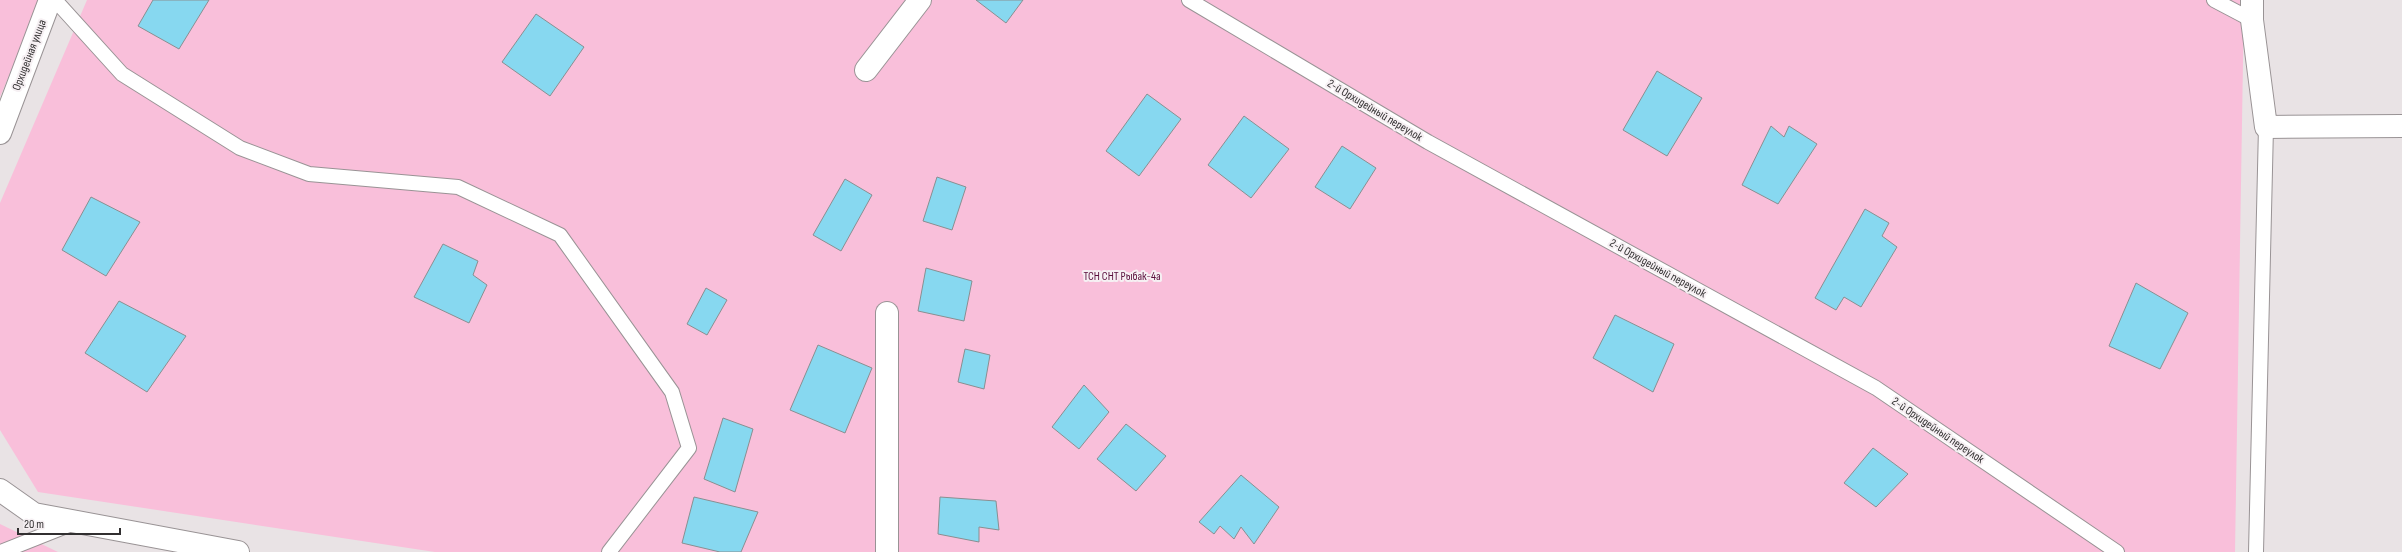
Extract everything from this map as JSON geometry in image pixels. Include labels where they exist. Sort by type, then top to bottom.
[{"type":"street","name":"Орхидейная улица","points":[[0,133],[50,0]]},
{"type":"street","points":[[866,70],[920,0]]},
{"type":"street","points":[[2252,10],[2266,127],[2402,126]]},
{"type":"street","points":[[887,312],[887,552]]},
{"type":"street","points":[[0,490],[34,514],[238,552]]},
{"type":"lane","points":[[55,0],[122,74],[240,148],[309,174],[458,186],[560,235],[672,392],[689,448],[609,552]]},
{"type":"lane","name":"2-й Орхидейный переулок","points":[[1189,0],[1428,142],[1876,388],[2117,552]]},
{"type":"lane","points":[[2214,0],[2252,10]]},
{"type":"lane","points":[[2256,552],[2266,127]]},
{"type":"lane","points":[[1,552],[78,521]]},
{"type":"green space","points":[[0,0],[41,0],[0,97]]},
{"type":"green space","name":"ТСН СНТ Рыбак-4а","points":[[87,0],[2244,0],[2235,552],[435,552],[38,492],[0,430],[0,203]]},
{"type":"green space","points":[[0,524],[58,552],[0,552]]},
{"type":"building","points":[[153,0],[209,0],[179,49],[138,26]]},
{"type":"building","points":[[976,0],[1023,0],[1006,23]]},
{"type":"building","points":[[536,14],[584,47],[550,96],[502,62]]},
{"type":"building","points":[[1657,71],[1702,98],[1667,156],[1623,130]]},
{"type":"building","points":[[1147,94],[1181,119],[1139,176],[1106,151]]},
{"type":"building","points":[[1244,116],[1289,149],[1251,198],[1208,165]]},
{"type":"building","points":[[1771,126],[1784,137],[1789,126],[1817,144],[1778,204],[1742,185]]},
{"type":"building","points":[[1342,146],[1376,168],[1350,209],[1315,187]]},
{"type":"building","points":[[937,177],[966,187],[952,230],[923,221]]},
{"type":"building","points":[[845,179],[872,195],[841,251],[813,235]]},
{"type":"building","points":[[91,197],[140,222],[106,276],[62,250]]},
{"type":"building","points":[[1865,209],[1889,223],[1882,236],[1897,247],[1861,307],[1844,297],[1836,310],[1815,298]]},
{"type":"building","points":[[443,244],[478,261],[473,275],[487,285],[469,323],[414,297]]},
{"type":"building","points":[[926,268],[972,281],[964,321],[918,311]]},
{"type":"building","points":[[2136,283],[2188,313],[2160,369],[2109,346]]},
{"type":"building","points":[[706,288],[727,300],[707,335],[687,324]]},
{"type":"building","points":[[119,301],[186,336],[147,392],[85,353]]},
{"type":"building","points":[[1615,315],[1674,344],[1653,392],[1593,358]]},
{"type":"building","points":[[818,345],[872,368],[845,433],[790,410]]},
{"type":"building","points":[[965,349],[990,355],[984,389],[958,382]]},
{"type":"building","points":[[1084,385],[1109,412],[1079,449],[1052,427]]},
{"type":"building","points":[[723,418],[753,429],[735,492],[704,479]]},
{"type":"building","points":[[1126,424],[1166,456],[1136,491],[1097,459]]},
{"type":"building","points":[[1873,448],[1908,474],[1876,507],[1844,483]]},
{"type":"building","points":[[1241,475],[1279,507],[1254,544],[1241,527],[1234,539],[1220,526],[1214,534],[1199,522]]},
{"type":"building","points":[[694,497],[758,512],[741,552],[720,552],[682,543]]},
{"type":"building","points":[[940,497],[996,501],[999,530],[979,527],[979,542],[938,534]]}]
